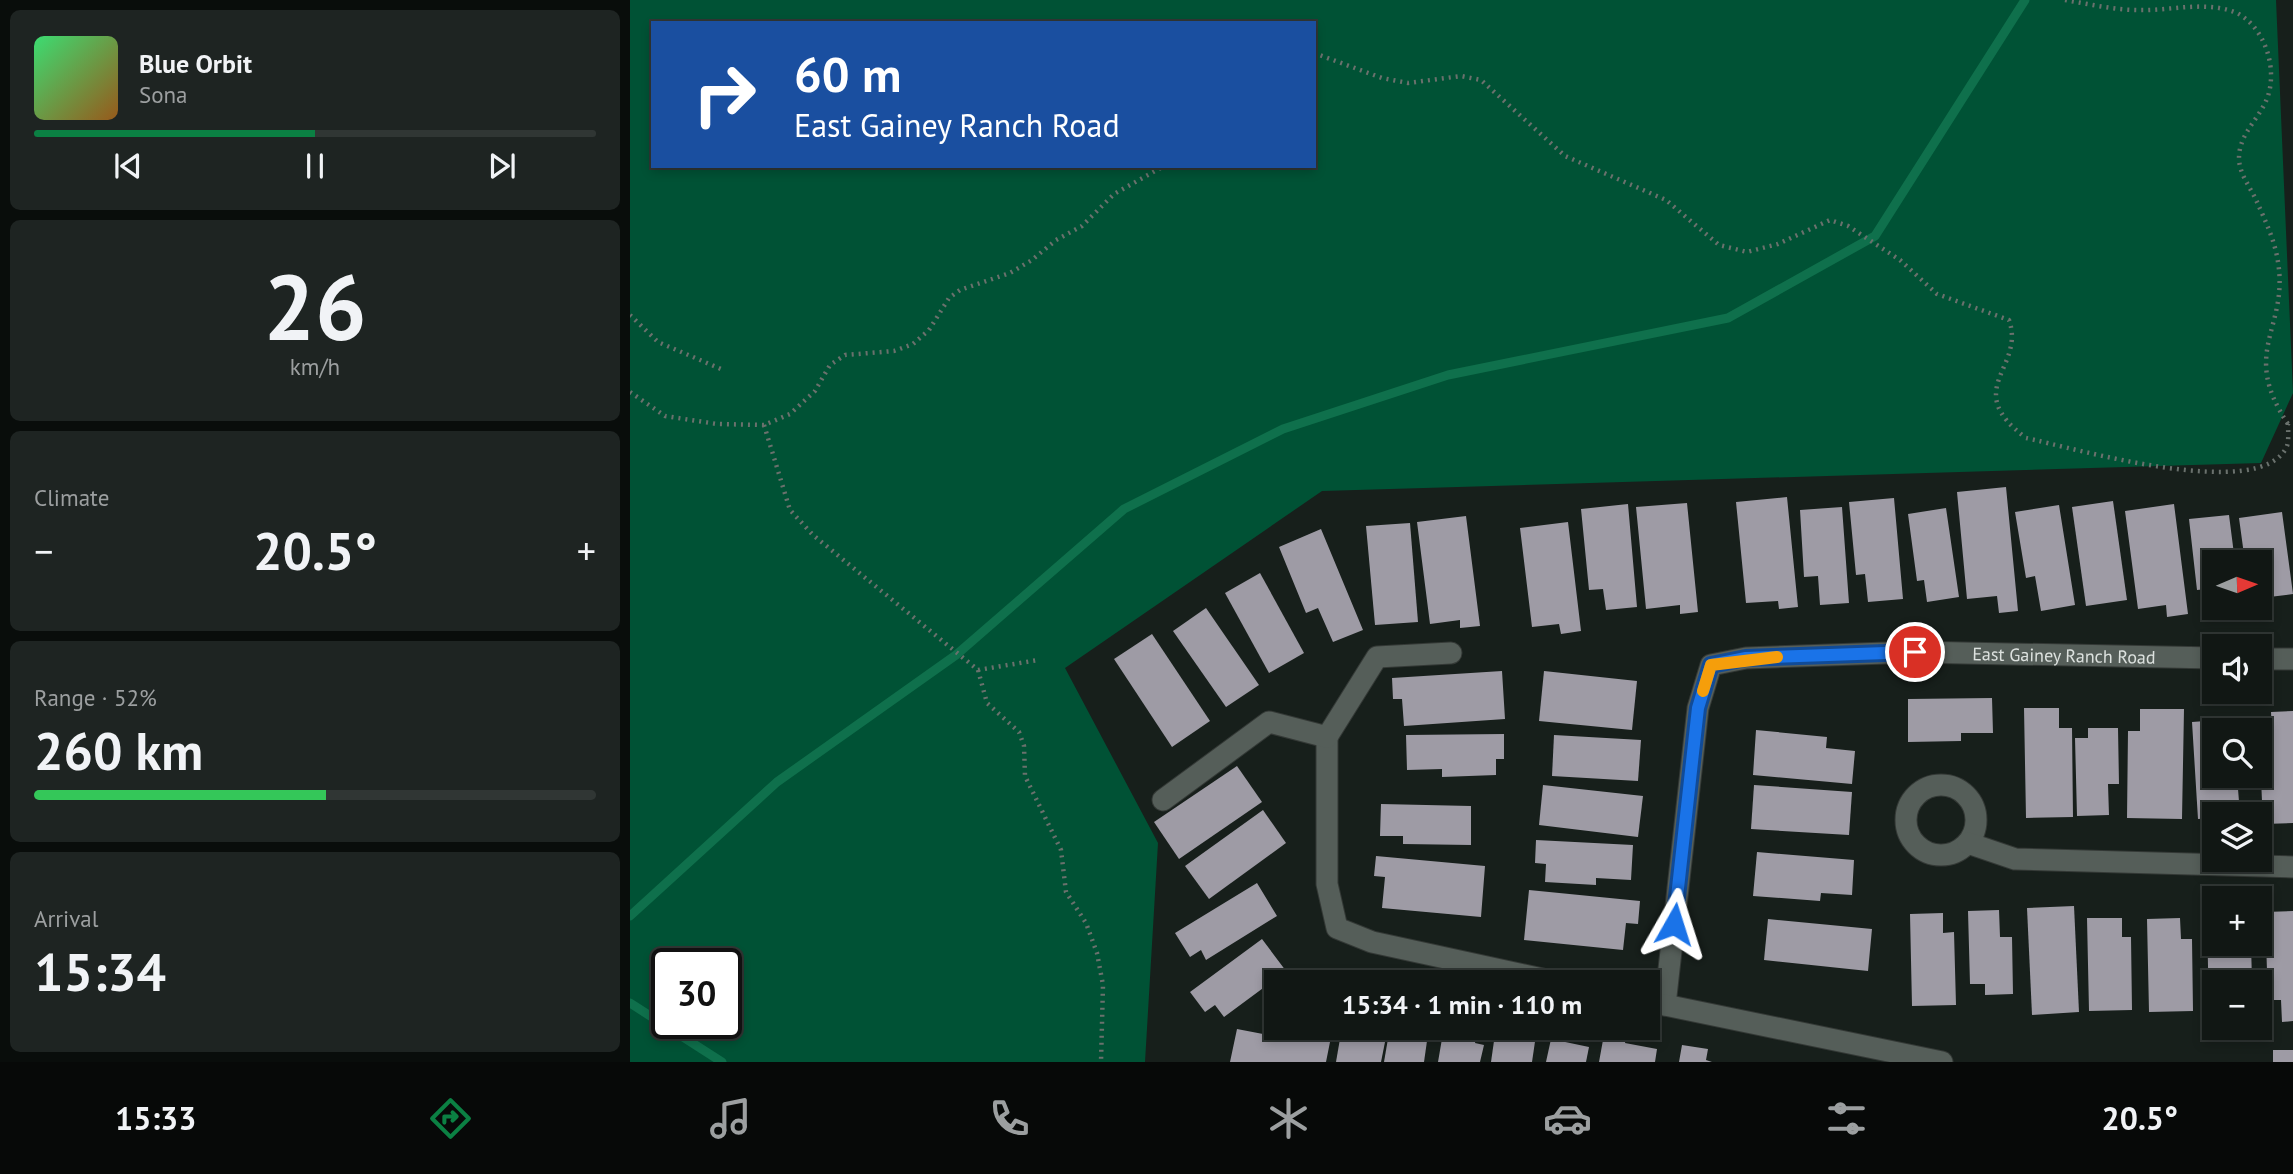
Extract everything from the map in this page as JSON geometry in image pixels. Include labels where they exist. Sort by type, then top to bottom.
[{"type":"street","name":"East Gainey Ranch Road","points":[[1660,975],[1698,708],[1711,665],[1746,658],[1915,652],[2202,658]]},
{"type":"street","points":[[1451,653],[1377,657],[1327,737],[1327,884],[1336,928],[1372,942],[1501,970]]},
{"type":"street","points":[[2272,659],[2293,659]]},
{"type":"street","points":[[1163,800],[1269,722],[1327,737]]},
{"type":"street","points":[[1968,843],[2015,859],[2293,867]]},
{"type":"street","name":"East Gainey Ranch Road","points":[[1660,1004],[1942,1062]]},
{"type":"path","points":[[1316,54],[1382,78],[1408,83],[1461,76],[1481,80],[1565,156],[1665,200],[1719,245],[1747,252],[1778,244],[1830,220],[1856,231],[1881,247],[1937,294],[2009,320],[2013,332],[2009,352],[1997,379],[1996,398],[2006,423],[2026,438],[2196,473],[2249,471],[2271,463],[2287,446],[2291,423],[2275,404],[2266,381],[2265,351],[2277,298],[2278,262],[2239,159],[2243,137],[2267,98],[2268,51],[2254,26],[2238,13],[2210,4],[2139,10],[2065,0]]},
{"type":"path","points":[[630,392],[665,415],[717,424],[764,425],[790,414],[815,391],[830,365],[845,355],[894,351],[913,344],[929,330],[949,298],[960,290],[1010,273],[1032,260],[1056,240],[1082,226],[1114,194],[1160,168]]},
{"type":"path","points":[[630,315],[658,342],[721,369]]},
{"type":"path","points":[[764,425],[790,510],[813,535],[978,670],[987,702],[1019,732],[1024,746],[1026,776],[1061,850],[1066,892],[1086,923],[1097,953],[1103,985],[1101,1062]]},
{"type":"path","points":[[978,670],[1038,660]]},
{"type":"green space","points":[[630,0],[2276,0],[2293,393],[2261,463],[1322,491],[1065,668],[1158,843],[1145,1062],[630,1062]]},
{"type":"building","points":[[2006,487],[2018,611],[1999,613],[1997,596],[1967,599],[1957,492]]},
{"type":"building","points":[[1787,497],[1798,607],[1779,609],[1778,601],[1746,603],[1736,502]]},
{"type":"building","points":[[1894,498],[1903,599],[1868,602],[1865,574],[1856,575],[1849,502]]},
{"type":"building","points":[[2113,501],[2127,600],[2086,606],[2072,507]]},
{"type":"building","points":[[1687,503],[1698,612],[1680,614],[1680,605],[1646,609],[1636,507]]},
{"type":"building","points":[[1628,504],[1637,607],[1606,610],[1603,589],[1589,590],[1581,509]]},
{"type":"building","points":[[2174,504],[2188,614],[2167,617],[2166,605],[2138,609],[2125,511]]},
{"type":"building","points":[[2059,505],[2075,605],[2041,611],[2035,576],[2026,578],[2015,512]]},
{"type":"building","points":[[1842,507],[1849,603],[1820,605],[1818,576],[1804,577],[1800,510]]},
{"type":"building","points":[[1946,508],[1959,597],[1927,602],[1924,580],[1917,581],[1908,514]]},
{"type":"building","points":[[2282,512],[2293,594],[2272,597],[2272,550],[2243,550],[2239,518]]},
{"type":"building","points":[[2229,515],[2233,550],[2202,550],[2202,590],[2197,590],[2189,519]]},
{"type":"building","points":[[1466,516],[1480,626],[1460,628],[1460,620],[1430,624],[1417,522]]},
{"type":"building","points":[[1568,522],[1581,631],[1561,634],[1559,624],[1532,627],[1520,528]]},
{"type":"building","points":[[1410,523],[1418,622],[1375,625],[1366,526]]},
{"type":"building","points":[[1321,529],[1363,630],[1333,642],[1318,608],[1306,613],[1279,547]]},
{"type":"building","points":[[1260,573],[1304,653],[1269,673],[1225,593]]},
{"type":"building","points":[[1206,608],[1259,685],[1226,707],[1173,631]]},
{"type":"building","points":[[1152,634],[1210,721],[1172,747],[1114,659]]},
{"type":"building","points":[[1502,671],[1505,719],[1404,726],[1402,699],[1393,699],[1392,678]]},
{"type":"building","points":[[1544,671],[1637,681],[1632,730],[1539,721]]},
{"type":"building","points":[[1992,698],[1993,733],[1961,733],[1961,741],[1908,742],[1908,699]]},
{"type":"building","points":[[2024,708],[2059,708],[2059,728],[2072,728],[2073,817],[2026,818]]},
{"type":"building","points":[[2140,709],[2184,709],[2182,819],[2127,818],[2128,731],[2140,731]]},
{"type":"building","points":[[2293,711],[2293,823],[2272,824],[2272,802],[2262,802],[2261,788],[2272,788],[2271,712]]},
{"type":"building","points":[[2202,721],[2202,788],[2250,788],[2238,789],[2239,802],[2202,802],[2202,819],[2198,819],[2192,722]]},
{"type":"building","points":[[2088,728],[2118,728],[2119,784],[2108,784],[2109,815],[2077,816],[2075,738],[2088,738]]},
{"type":"building","points":[[1756,730],[1827,737],[1826,748],[1855,751],[1852,784],[1753,775]]},
{"type":"building","points":[[1504,734],[1504,759],[1496,759],[1496,775],[1442,777],[1442,769],[1407,770],[1406,735]]},
{"type":"building","points":[[1554,735],[1641,740],[1638,781],[1552,776]]},
{"type":"building","points":[[1237,766],[1262,802],[1179,859],[1154,822]]},
{"type":"building","points":[[1543,785],[1643,796],[1638,837],[1539,825]]},
{"type":"building","points":[[1754,785],[1852,792],[1849,835],[1751,829]]},
{"type":"building","points":[[1381,804],[1471,806],[1471,845],[1403,844],[1403,836],[1380,836]]},
{"type":"building","points":[[1263,810],[1286,843],[1209,899],[1185,866]]},
{"type":"building","points":[[1536,840],[1633,845],[1631,880],[1596,878],[1596,885],[1545,882],[1546,864],[1535,863]]},
{"type":"building","points":[[1757,852],[1854,860],[1852,895],[1821,893],[1820,901],[1753,896]]},
{"type":"building","points":[[1376,856],[1485,866],[1481,917],[1382,908],[1385,877],[1374,876]]},
{"type":"building","points":[[1257,883],[1277,916],[1206,960],[1201,950],[1190,957],[1175,933]]},
{"type":"building","points":[[1529,890],[1640,901],[1638,924],[1626,923],[1623,950],[1524,940]]},
{"type":"building","points":[[2074,906],[2079,1012],[2032,1015],[2027,908]]},
{"type":"building","points":[[1999,910],[2000,937],[2012,937],[2013,994],[1985,995],[1985,984],[1970,984],[1968,911]]},
{"type":"building","points":[[2293,911],[2293,1021],[2282,1022],[2281,1000],[2272,1000],[2272,970],[2267,970],[2266,956],[2272,956],[2272,912]]},
{"type":"building","points":[[1943,913],[1943,933],[1954,932],[1956,1005],[1912,1006],[1910,914]]},
{"type":"building","points":[[2087,918],[2122,918],[2122,937],[2131,937],[2132,1010],[2089,1011]]},
{"type":"building","points":[[2180,918],[2181,939],[2192,939],[2193,1011],[2149,1012],[2147,919]]},
{"type":"building","points":[[1768,919],[1872,929],[1868,971],[1764,960]]},
{"type":"building","points":[[1262,939],[1285,970],[1264,970],[1264,987],[1224,1017],[1215,1005],[1205,1012],[1190,992]]},
{"type":"building","points":[[2208,956],[2251,956],[2252,970],[2208,970]]},
{"type":"building","points":[[1237,1029],[1263,1034],[1264,1029],[1264,1040],[1330,1040],[1326,1062],[1230,1062]]},
{"type":"building","points":[[1340,1040],[1385,1040],[1381,1062],[1336,1062]]},
{"type":"building","points":[[1388,1040],[1427,1040],[1424,1062],[1384,1062]]},
{"type":"building","points":[[1442,1040],[1476,1040],[1475,1043],[1484,1045],[1480,1062],[1438,1062]]},
{"type":"building","points":[[1494,1040],[1535,1040],[1532,1062],[1491,1062]]},
{"type":"building","points":[[1551,1040],[1589,1047],[1586,1062],[1546,1062]]},
{"type":"building","points":[[1603,1040],[1626,1040],[1625,1043],[1657,1049],[1655,1062],[1599,1062]]},
{"type":"building","points":[[1682,1045],[1708,1049],[1706,1060],[1712,1062],[1679,1062]]},
{"type":"building","points":[[2273,1050],[2293,1050],[2293,1062],[2273,1062]]},
{"type":"waterway","points":[[630,916],[777,782],[956,655],[1124,509],[1283,429],[1448,375],[1728,318],[1875,236],[2025,0]]},
{"type":"waterway","points":[[630,1003],[722,1062]]},
{"type":"slow traffic","points":[[1703,691],[1711,665],[1746,658],[1777,657]]},
{"type":"route","points":[[1674,924],[1698,708],[1711,665],[1746,658],[1915,652]]}]
